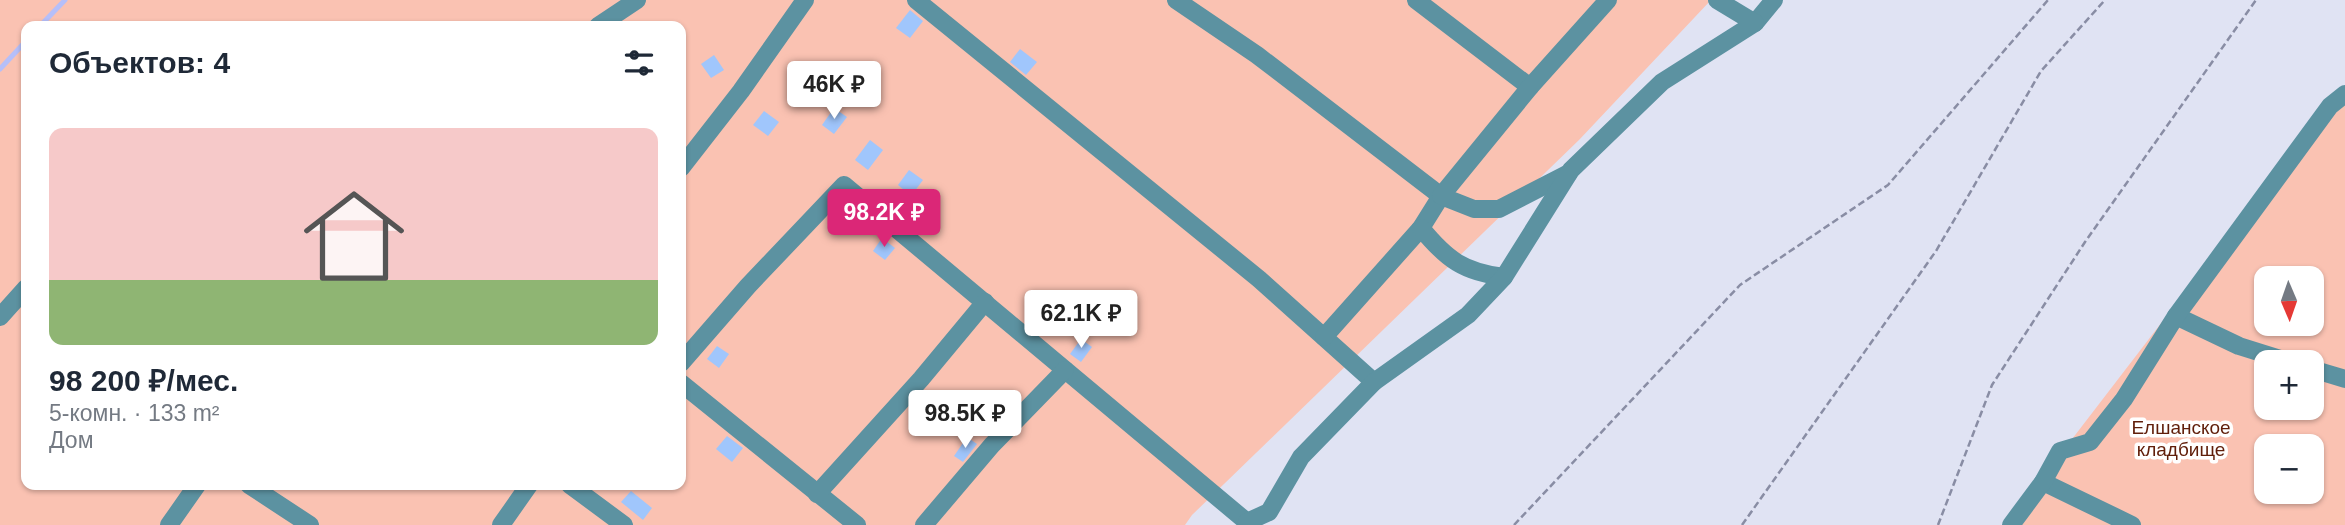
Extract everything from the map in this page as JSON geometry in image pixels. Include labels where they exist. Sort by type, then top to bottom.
[{"type":"lane","points":[[606,21],[637,0]]},
{"type":"lane","points":[[686,162],[741,91],[805,0]]},
{"type":"lane","points":[[916,0],[1259,279],[1374,382]]},
{"type":"lane","points":[[1176,0],[1257,55],[1441,196],[1474,209],[1499,209],[1569,173]]},
{"type":"lane","points":[[1416,0],[1530,87]]},
{"type":"lane","points":[[1324,337],[1421,229],[1441,196],[1530,87],[1608,0]]},
{"type":"lane","points":[[1717,0],[1755,23]]},
{"type":"lane","points":[[686,357],[748,286],[844,185],[1246,524],[1269,512],[1301,457],[1374,382],[1468,315],[1504,278],[1569,173],[1662,82],[1755,23],[1774,0]]},
{"type":"lane","points":[[2011,525],[2043,482],[2060,451],[2090,442],[2124,399],[2176,316],[2330,106],[2345,94]]},
{"type":"lane","points":[[1421,229],[1439,250],[1474,273],[1504,278]]},
{"type":"lane","points":[[5,310],[21,293]]},
{"type":"lane","points":[[817,494],[921,379],[985,302]]},
{"type":"lane","points":[[2176,316],[2254,351]]},
{"type":"lane","points":[[924,525],[992,445],[1065,370]]},
{"type":"lane","points":[[2324,373],[2345,379]]},
{"type":"lane","points":[[686,387],[857,525]]},
{"type":"lane","points":[[2043,482],[2124,524]]},
{"type":"lane","points":[[169,525],[194,490]]},
{"type":"lane","points":[[257,490],[310,525]]},
{"type":"lane","points":[[501,525],[526,490]]},
{"type":"lane","points":[[577,490],[624,525]]},
{"type":"path","points":[[1514,525],[1740,285],[1888,185],[2048,0]]},
{"type":"path","points":[[1742,525],[1936,251],[2041,71],[2105,0]]},
{"type":"path","points":[[1938,525],[1992,385],[2085,242],[2256,0]]},
{"type":"green space","points":[[0,0],[1711,0],[1579,140],[1192,515],[1185,525],[0,525]]},
{"type":"green space","name":"Елшанское кладбище","points":[[2345,89],[2345,525],[2006,525],[2334,98]]},
{"type":"building","points":[[910,10],[923,21],[910,38],[896,28]]},
{"type":"building","points":[[1020,49],[1037,62],[1026,75],[1010,62]]},
{"type":"building","points":[[714,55],[724,70],[711,78],[701,64]]},
{"type":"building","points":[[834,108],[847,117],[834,134],[822,125]]},
{"type":"building","points":[[764,111],[779,122],[768,136],[753,125]]},
{"type":"building","points":[[870,140],[883,150],[868,170],[855,160]]},
{"type":"building","points":[[909,170],[923,180],[911,196],[898,185]]},
{"type":"building","points":[[882,238],[895,248],[885,260],[873,251]]},
{"type":"building","points":[[1081,339],[1092,347],[1081,362],[1070,354]]},
{"type":"building","points":[[717,346],[729,354],[719,368],[707,359]]},
{"type":"building","points":[[727,436],[743,448],[732,462],[716,449]]},
{"type":"building","points":[[967,437],[977,444],[963,462],[954,456]]},
{"type":"building","points":[[631,491],[652,508],[643,520],[621,502]]},
{"type":"waterway","points":[[45,21],[65,0]]},
{"type":"waterway","points":[[0,69],[21,46]]}]
